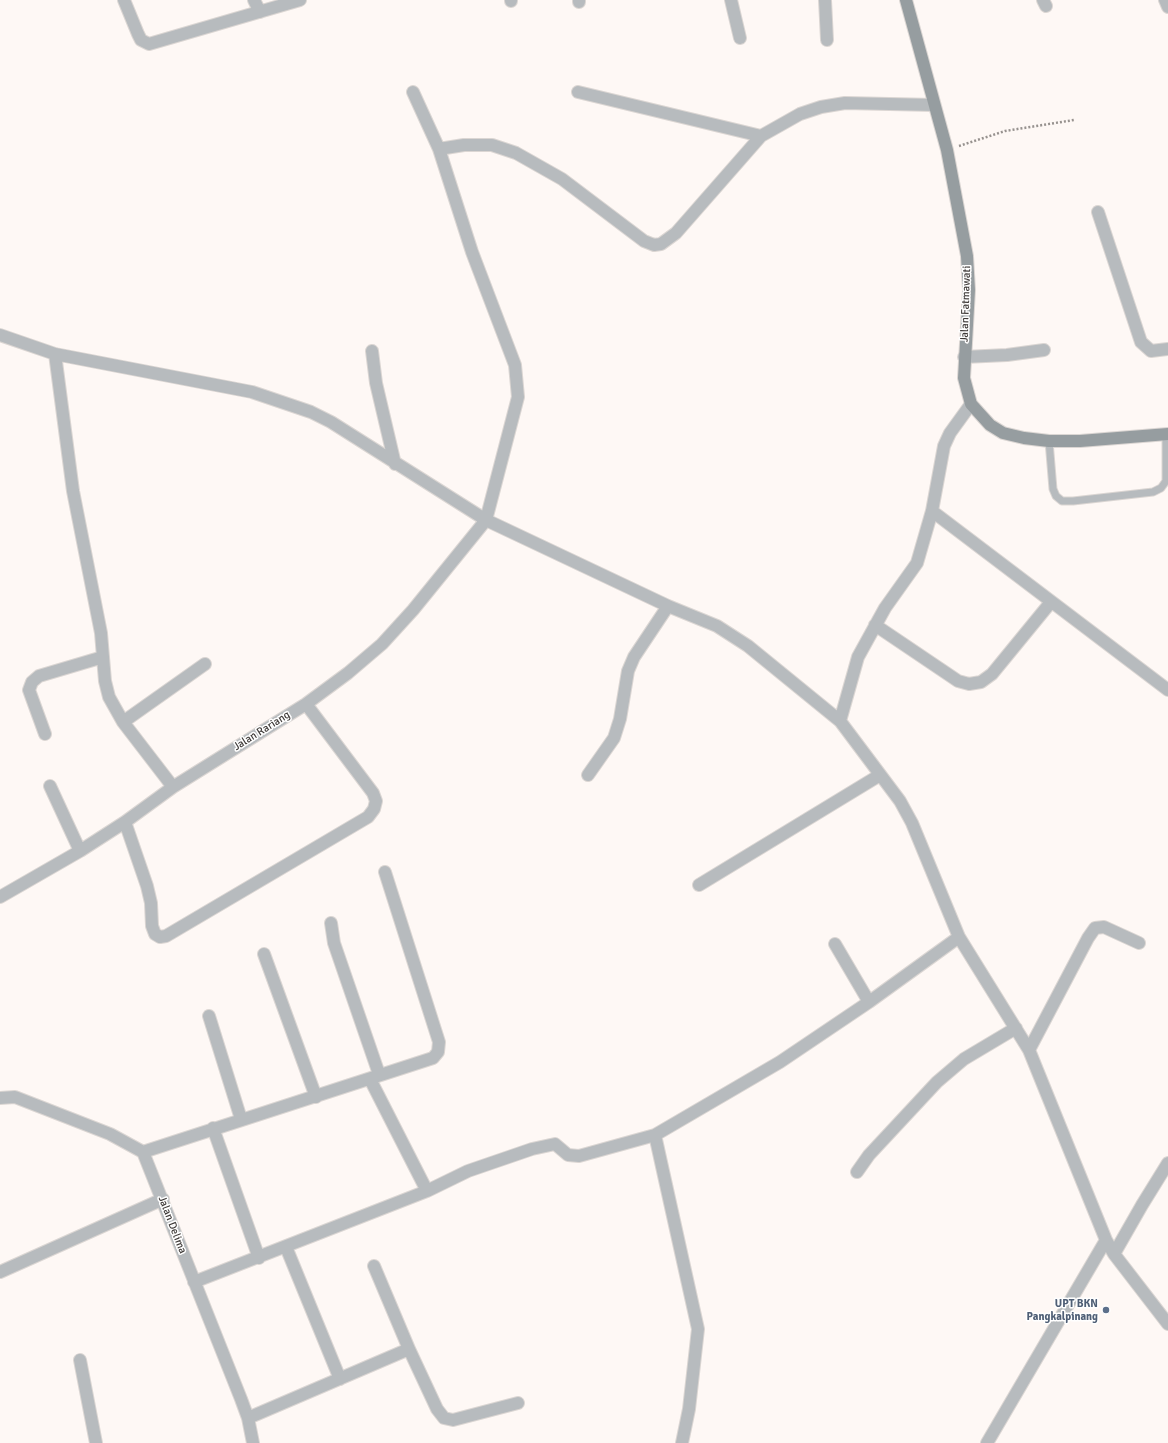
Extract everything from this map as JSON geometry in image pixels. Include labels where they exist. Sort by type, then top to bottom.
[{"type":"street","points":[[124,0],[141,40],[149,44],[300,0]]},
{"type":"street","points":[[254,0],[260,12]]},
{"type":"street","points":[[731,0],[740,38]]},
{"type":"street","points":[[825,0],[828,40]]},
{"type":"street","name":"Jalan Fatmawati","points":[[906,0],[947,150],[967,256],[969,290],[964,378],[971,404],[985,420],[1003,433],[1024,438],[1049,441],[1080,441],[1167,434]]},
{"type":"street","points":[[1165,0],[1168,6]]},
{"type":"street","points":[[413,92],[439,148],[472,252],[515,365],[518,397],[486,520]]},
{"type":"street","points":[[578,92],[761,136]]},
{"type":"street","points":[[439,148],[464,145],[492,145],[516,153],[562,179],[644,241],[654,245],[662,244],[676,233],[761,136],[800,114],[821,106],[845,103],[934,105]]},
{"type":"street","points":[[1098,212],[1142,342],[1151,351],[1168,349]]},
{"type":"street","points":[[0,335],[56,354],[252,392],[311,412],[331,422],[395,464],[486,520],[668,606],[717,626],[748,646],[840,721],[900,801],[912,824],[959,937],[1029,1050],[1106,1240],[1114,1254],[1168,1324]]},
{"type":"street","points":[[964,357],[1008,355],[1044,350]]},
{"type":"street","points":[[372,351],[376,383],[395,464]]},
{"type":"street","points":[[56,354],[73,491],[101,633],[104,681],[109,697],[123,722],[173,787]]},
{"type":"street","points":[[840,721],[858,657],[875,625],[917,563],[932,511],[944,446],[950,433],[971,404]]},
{"type":"street","points":[[932,511],[1168,690]]},
{"type":"street","name":"Jalan Rariang","points":[[0,897],[80,851],[125,822],[173,787],[306,704],[348,673],[382,644],[413,610],[486,520]]},
{"type":"street","points":[[875,625],[958,681],[969,684],[981,682],[992,674],[1051,602]]},
{"type":"street","points":[[588,775],[614,738],[620,719],[628,671],[634,657],[668,606]]},
{"type":"street","points":[[45,734],[29,690],[32,682],[39,676],[103,657]]},
{"type":"street","points":[[123,722],[205,664]]},
{"type":"street","points":[[125,822],[147,886],[151,903],[152,926],[155,934],[160,937],[166,936],[368,818],[374,809],[376,801],[373,793],[306,704]]},
{"type":"street","points":[[699,885],[880,775]]},
{"type":"street","points":[[50,786],[80,851]]},
{"type":"street","points":[[0,1098],[15,1097],[110,1134],[143,1152],[213,1128],[316,1097],[375,1076],[433,1058],[438,1052],[439,1042],[385,872]]},
{"type":"street","points":[[331,923],[334,944],[375,1076],[427,1191]]},
{"type":"street","points":[[1029,1050],[1088,938],[1095,928],[1104,927],[1139,943]]},
{"type":"street","points":[[194,1282],[259,1258],[427,1191],[468,1171],[532,1149],[555,1144],[568,1156],[579,1156],[655,1135],[780,1062],[869,1002],[959,937]]},
{"type":"street","points":[[835,944],[869,1002]]},
{"type":"street","points":[[264,954],[316,1097]]},
{"type":"street","points":[[209,1016],[242,1119]]},
{"type":"street","points":[[857,1172],[869,1155],[937,1082],[964,1059],[1016,1028]]},
{"type":"street","points":[[213,1128],[259,1258]]},
{"type":"street","points":[[655,1135],[698,1329],[689,1409],[682,1443]]},
{"type":"street","name":"Jalan Delima","points":[[143,1152],[163,1199],[248,1418],[253,1443]]},
{"type":"street","points":[[1114,1254],[1168,1163]]},
{"type":"street","points":[[0,1272],[163,1199]]},
{"type":"street","points":[[987,1443],[1106,1240]]},
{"type":"street","points":[[286,1247],[340,1379]]},
{"type":"street","points":[[374,1266],[408,1349],[437,1410],[444,1418],[453,1420],[518,1403]]},
{"type":"street","points":[[248,1418],[408,1349]]},
{"type":"street","points":[[80,1360],[96,1443]]},
{"type":"lane","points":[[1049,441],[1053,489],[1056,496],[1062,501],[1073,501],[1153,492],[1161,488],[1166,481],[1167,434]]},
{"type":"path","points":[[947,150],[1005,131],[1074,120]]},
{"type":"place","name":"UPT BKN Pangkalpinang","points":[[1106,1310]]}]
